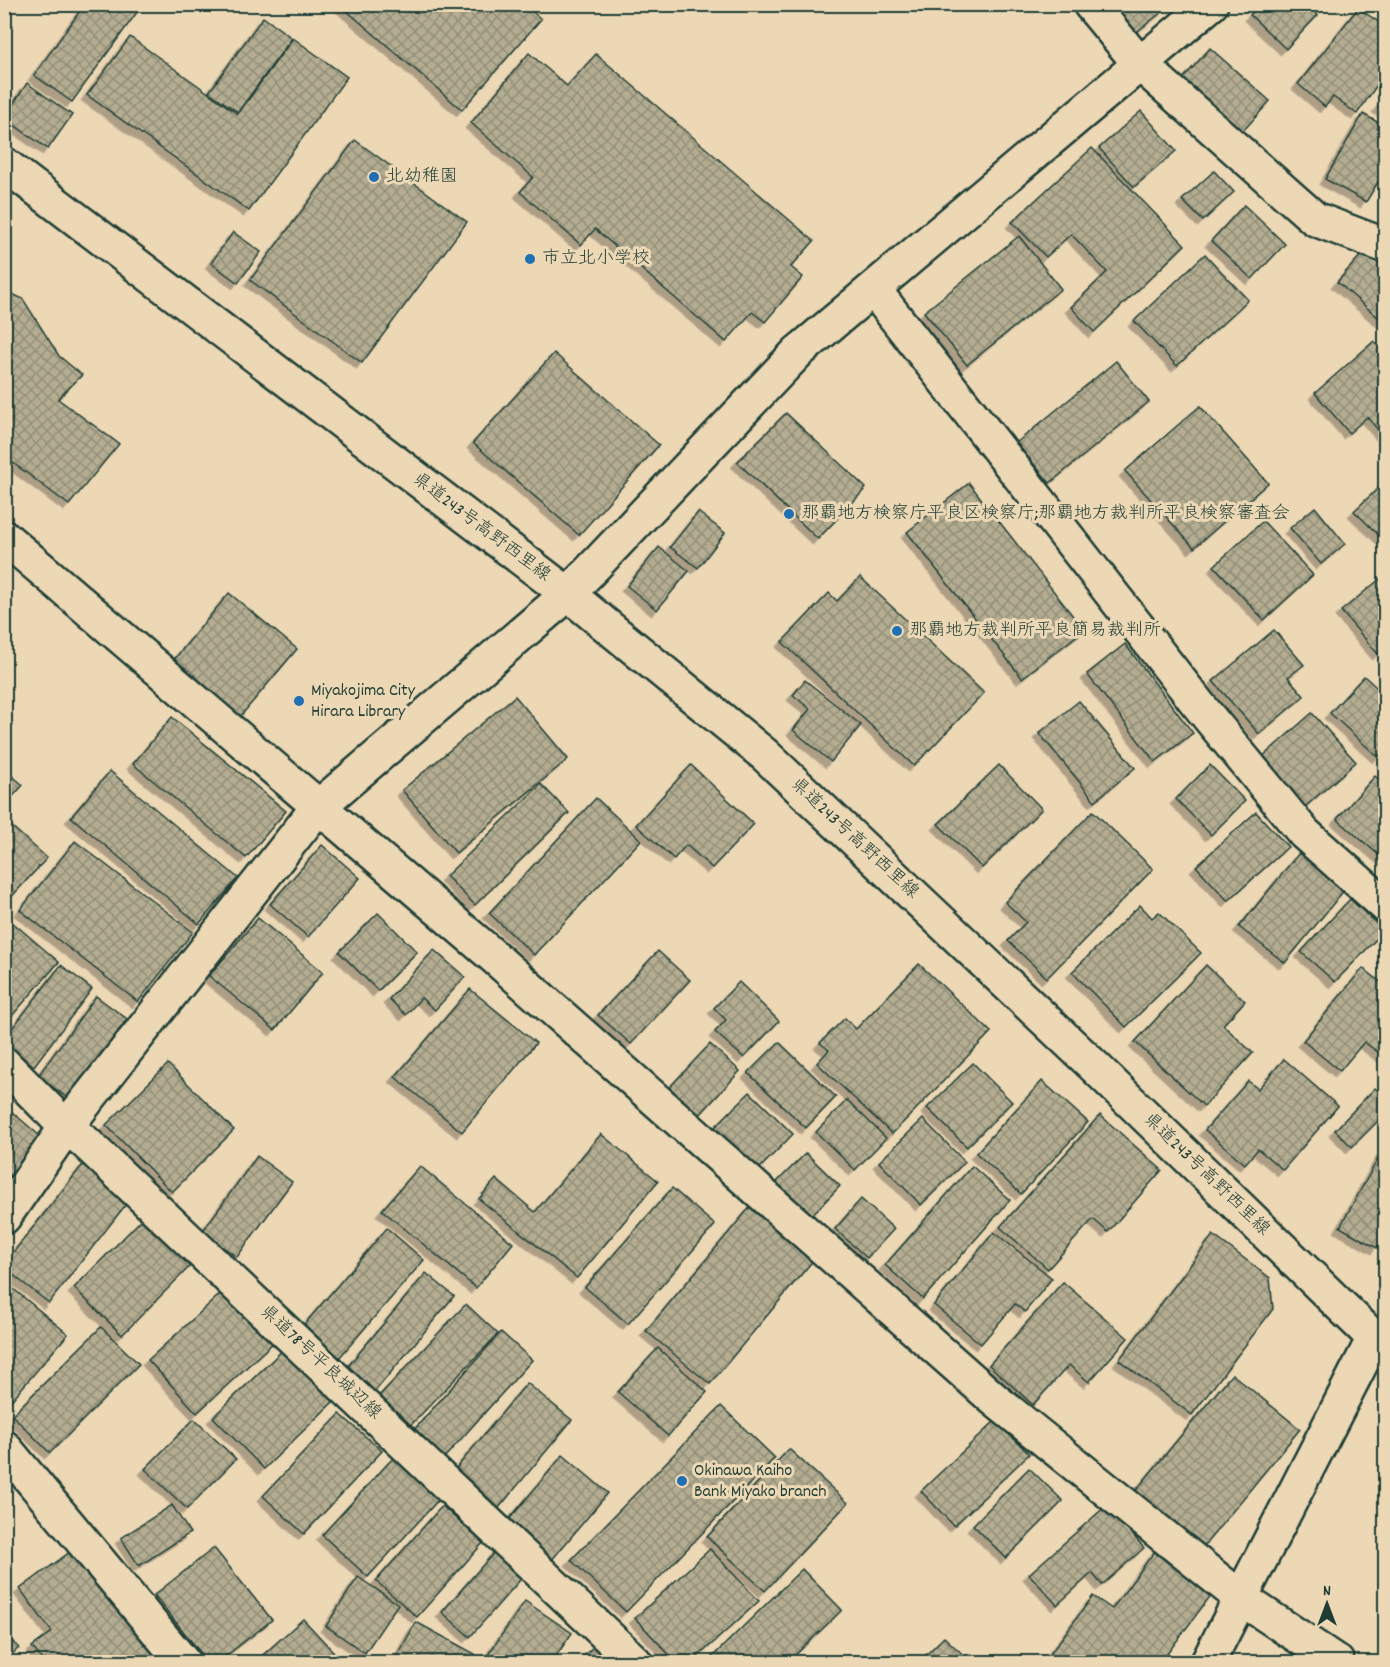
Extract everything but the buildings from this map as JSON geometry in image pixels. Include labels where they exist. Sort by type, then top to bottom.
[{"type":"street","points":[[1090,4],[1139,63],[1315,219],[1386,246]]},
{"type":"street","points":[[4,1217],[66,1127],[318,807],[568,594],[797,353],[1211,4]]},
{"type":"street","name":"県道243号高野西里線","points":[[4,164],[568,594],[765,755],[1382,1338],[1208,1662]]},
{"type":"street","points":[[874,290],[1198,704],[1304,833],[1386,906]]},
{"type":"street","points":[[4,537],[492,955],[995,1400],[1242,1599],[1337,1662]]},
{"type":"street","name":"県道78号平良城辺線","points":[[4,1064],[66,1127],[102,1157],[635,1662]]},
{"type":"street","points":[[4,1447],[183,1662]]},
{"type":"place","name":"北幼稚園","points":[[374,177]]},
{"type":"place","name":"市立北小学校","points":[[530,259]]},
{"type":"place","name":"那覇地方検察庁平良区検察庁;那覇地方裁判所平良検察審査会","points":[[789,514]]},
{"type":"place","name":"那覇地方裁判所平良簡易裁判所","points":[[897,631]]},
{"type":"place","name":"Miyakojima City Hirara Library","points":[[299,701]]},
{"type":"place","name":"Okinawa Kaiho Bank Miyako branch","points":[[682,1481]]}]
